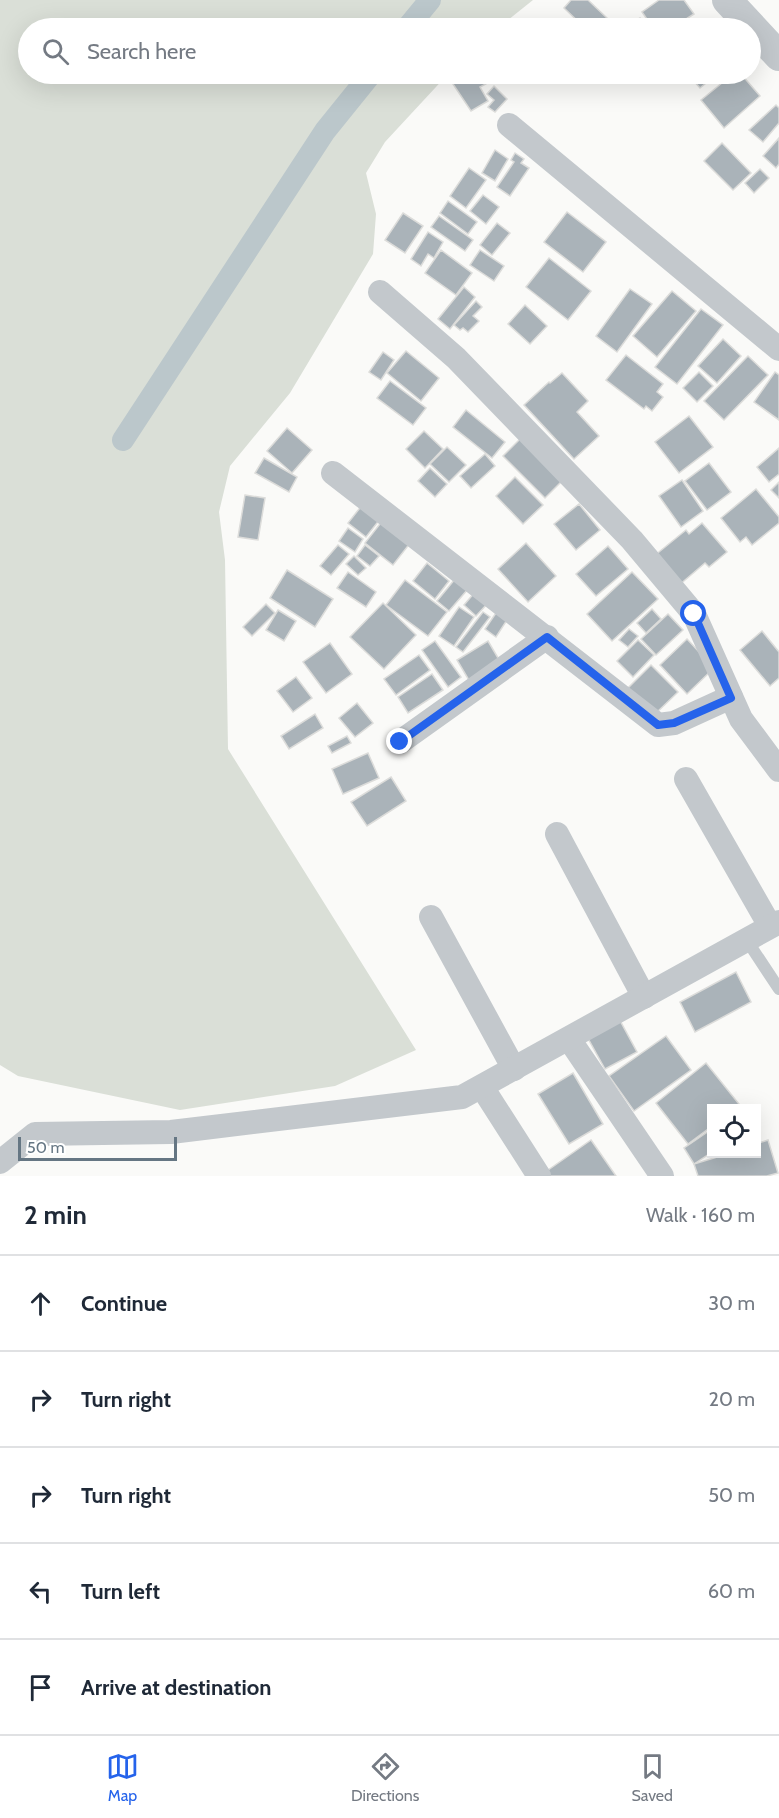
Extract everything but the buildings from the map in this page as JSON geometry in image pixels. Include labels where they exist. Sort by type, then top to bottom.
[{"type":"street","points":[[727,0],[744,18]]},
{"type":"street","points":[[761,37],[779,56]]},
{"type":"street","points":[[508,125],[779,349]]},
{"type":"street","points":[[380,292],[456,358],[632,540],[694,614],[741,719],[779,770]]},
{"type":"street","points":[[333,472],[658,725],[674,723],[731,698]]},
{"type":"street","points":[[400,742],[547,637]]},
{"type":"street","points":[[0,1162],[35,1134],[171,1132],[462,1097],[569,1039],[774,924],[686,779]]},
{"type":"street","points":[[557,834],[644,997]]},
{"type":"street","points":[[432,917],[514,1069]]},
{"type":"street","points":[[569,1039],[662,1176]]},
{"type":"street","points":[[482,1087],[539,1176]]},
{"type":"lane","points":[[746,939],[779,989]]},
{"type":"shaded area","points":[[0,0],[533,0],[510,18],[18,18],[18,84],[439,84],[385,142],[366,173],[376,214],[373,254],[290,393],[230,466],[219,512],[225,560],[228,749],[416,1050],[335,1086],[180,1110],[18,1076],[0,1065]]},
{"type":"waterway","points":[[415,18],[430,0]]},
{"type":"waterway","points":[[123,440],[325,131],[363,84]]},
{"type":"route","points":[[400,742],[547,637],[658,725],[674,723],[731,698],[694,614]]}]
